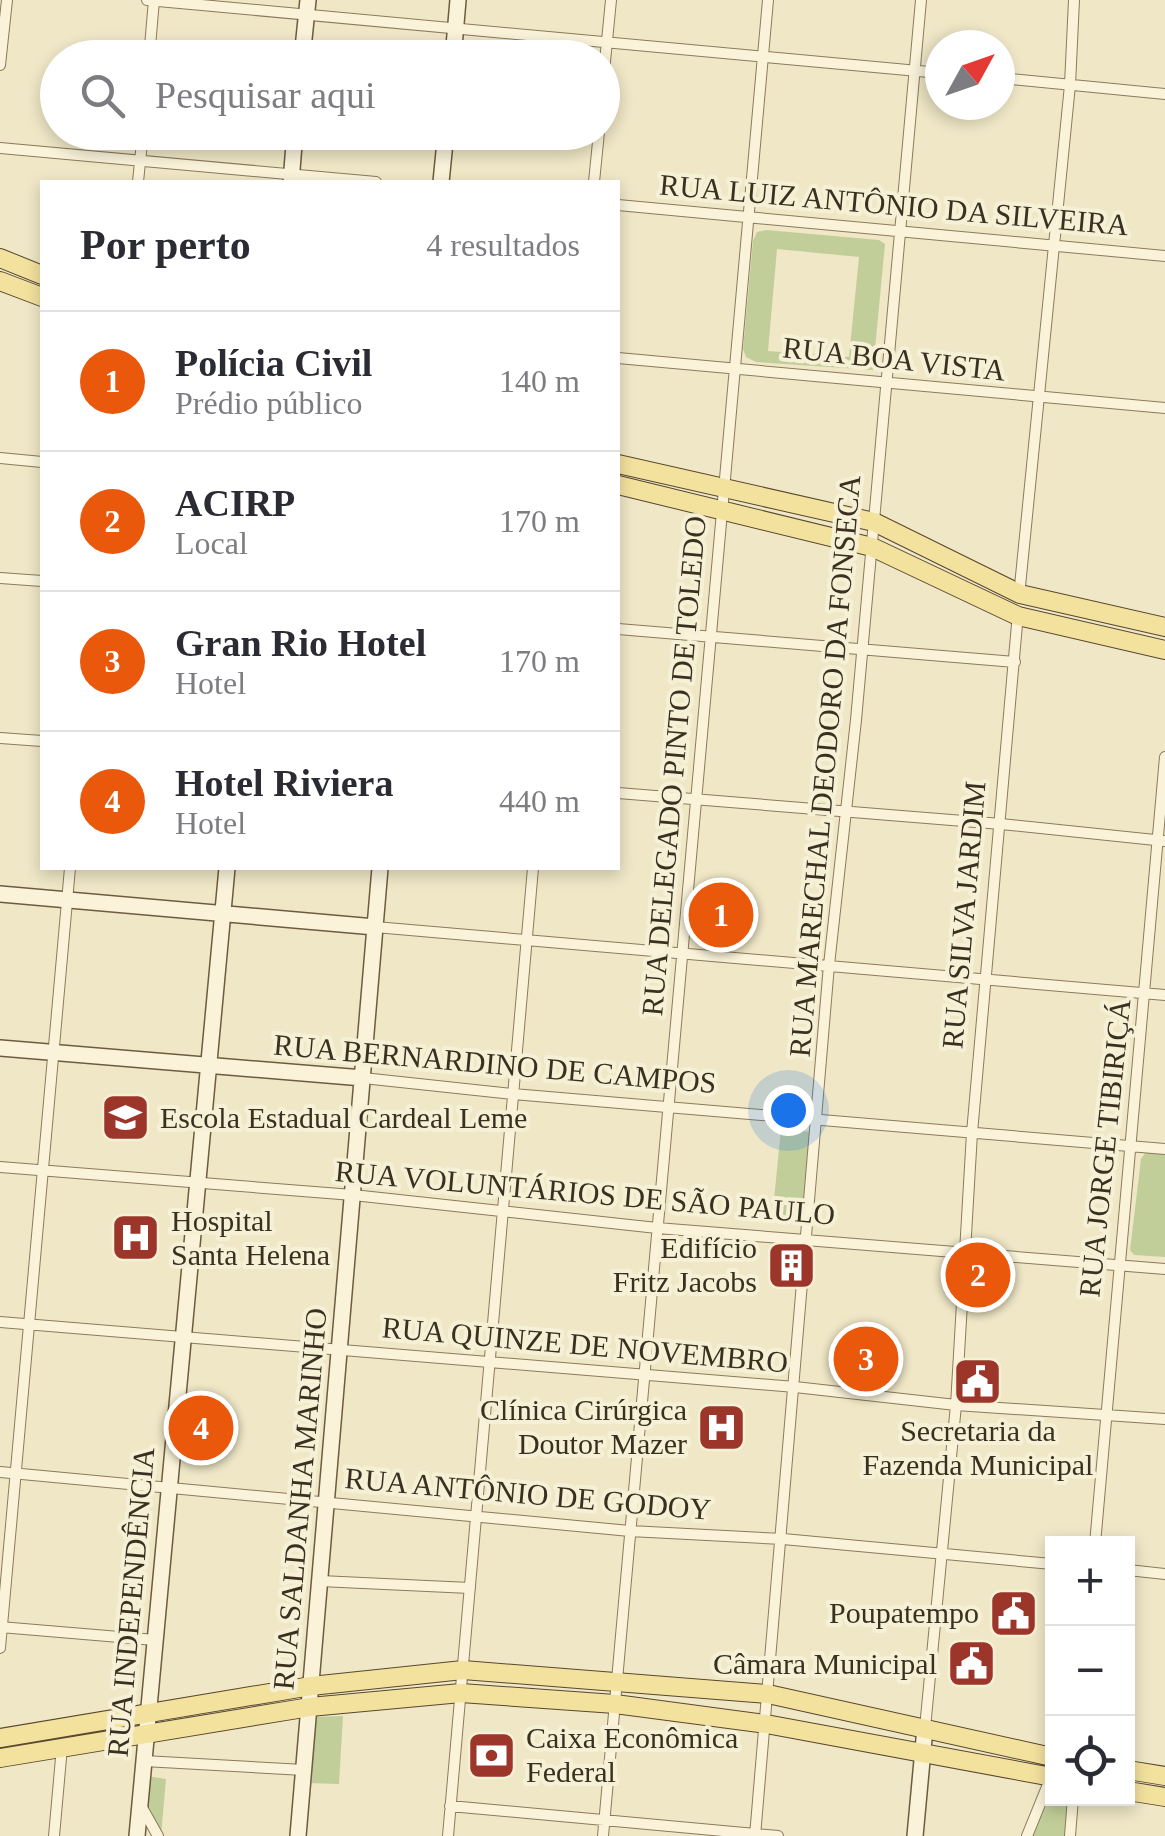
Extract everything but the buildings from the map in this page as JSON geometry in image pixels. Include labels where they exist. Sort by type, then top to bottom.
[{"type":"main road","points":[[0,258],[40,274]]},
{"type":"main road","points":[[0,281],[40,296]]},
{"type":"main road","points":[[620,464],[874,522],[1020,594],[1165,627]]},
{"type":"main road","points":[[620,486],[872,547],[1018,616],[1165,650]]},
{"type":"main road","points":[[0,1738],[312,1686],[463,1670],[768,1694],[1045,1755]]},
{"type":"main road","points":[[0,1758],[310,1706],[460,1693],[614,1704],[766,1724],[1045,1776]]},
{"type":"main road","points":[[1135,1771],[1165,1776]]},
{"type":"main road","points":[[1135,1792],[1165,1797]]},
{"type":"street","points":[[0,65],[6,0]]},
{"type":"street","points":[[150,40],[152,0],[307,7],[456,28],[585,40]]},
{"type":"street","points":[[455,40],[458,0]]},
{"type":"street","points":[[607,40],[611,0]]},
{"type":"street","name":"RUA DELEGADO PINTO DE TOLEDO","points":[[603,1836],[768,0]]},
{"type":"street","name":"RUA MARECHAL DEODORO DA FONSECA","points":[[755,1835],[830,965],[921,0]]},
{"type":"street","name":"RUA SILVA JARDIM","points":[[915,1836],[956,1405],[985,980],[1070,85],[1074,0]]},
{"type":"street","points":[[304,40],[307,7]]},
{"type":"street","points":[[620,43],[925,71]]},
{"type":"street","points":[[1015,80],[1165,94]]},
{"type":"street","points":[[0,148],[319,180]]},
{"type":"street","points":[[138,180],[141,150]]},
{"type":"street","points":[[291,179],[293,150]]},
{"type":"street","points":[[441,180],[444,150]]},
{"type":"street","points":[[594,180],[597,150]]},
{"type":"street","name":"RUA LUIZ ANTÔNIO DA SILVEIRA","points":[[620,205],[1165,256]]},
{"type":"street","name":"RUA BOA VISTA","points":[[620,358],[1165,408]]},
{"type":"street","points":[[0,458],[40,462]]},
{"type":"street","points":[[0,578],[40,581]]},
{"type":"street","points":[[620,629],[1015,662]]},
{"type":"street","points":[[0,738],[40,742]]},
{"type":"street","name":"RUA JORGE TIBIRIÇÁ","points":[[1096,1536],[1118,1265],[1161,841],[1165,757]]},
{"type":"street","points":[[620,793],[846,810],[1161,841]]},
{"type":"street","points":[[0,1648],[70,870]]},
{"type":"street","name":"RUA INDEPENDÊNCIA","points":[[136,1836],[227,870]]},
{"type":"street","name":"RUA SALDANHA MARINHO","points":[[298,1836],[380,870]]},
{"type":"street","points":[[448,1836],[533,870]]},
{"type":"street","points":[[0,894],[1165,995]]},
{"type":"street","name":"RUA BERNARDINO DE CAMPOS","points":[[0,1048],[1165,1149]]},
{"type":"street","name":"RUA VOLUNTÁRIOS DE SÃO PAULO","points":[[0,1167],[353,1196],[658,1228],[1165,1269]]},
{"type":"street","name":"RUA QUINZE DE NOVEMBRO","points":[[0,1322],[794,1387],[956,1405],[1106,1412],[1165,1419]]},
{"type":"street","name":"RUA ANTÔNIO DE GODOY","points":[[0,1472],[630,1532],[783,1539],[1045,1563]]},
{"type":"street","points":[[1135,1571],[1165,1574]]},
{"type":"street","points":[[320,1581],[470,1588]]},
{"type":"street","points":[[1,1627],[155,1640]]},
{"type":"street","points":[[54,1836],[62,1747]]},
{"type":"street","points":[[144,1760],[152,1764],[304,1770]]},
{"type":"street","points":[[1027,1836],[1045,1794]]},
{"type":"street","name":"RUA INDEPENDÊNCIA","points":[[140,1803],[158,1836]]},
{"type":"street","points":[[450,1806],[778,1836]]},
{"type":"street","points":[[1070,1836],[1072,1806]]},
{"type":"green space","points":[[757,232],[879,240],[885,244],[873,370],[756,362],[746,357],[743,349]],"holes":[[[777,249],[859,257],[849,357],[768,351]]]},
{"type":"green space","points":[[781,1129],[813,1132],[804,1223],[772,1220]]},
{"type":"green space","points":[[1146,1152],[1165,1153],[1165,1257],[1134,1255],[1130,1250],[1141,1159]]},
{"type":"green space","points":[[343,1716],[339,1784],[306,1783],[312,1717]]},
{"type":"green space","points":[[147,1776],[166,1779],[161,1836],[145,1805]]},
{"type":"green space","points":[[1045,1804],[1069,1806],[1066,1836],[1032,1836]]},
{"type":"place","name":"Polícia Civil","points":[[721,915]]},
{"type":"place","name":"Escola Estadual Cardeal Leme","points":[[125,1118]]},
{"type":"place","name":"Hospital Santa Helena","points":[[136,1238]]},
{"type":"place","name":"Edifício Fritz Jacobs","points":[[792,1265]]},
{"type":"place","name":"ACIRP","points":[[978,1275]]},
{"type":"place","name":"Gran Rio Hotel","points":[[866,1359]]},
{"type":"place","name":"Secretaria da Fazenda Municipal","points":[[978,1382]]},
{"type":"place","name":"Clínica Cirúrgica Doutor Mazer","points":[[722,1427]]},
{"type":"place","name":"Hotel Riviera","points":[[201,1428]]},
{"type":"place","name":"Poupatempo","points":[[1014,1613]]},
{"type":"place","name":"Câmara Municipal","points":[[972,1664]]},
{"type":"place","name":"Caixa Econômica Federal","points":[[491,1755]]}]
